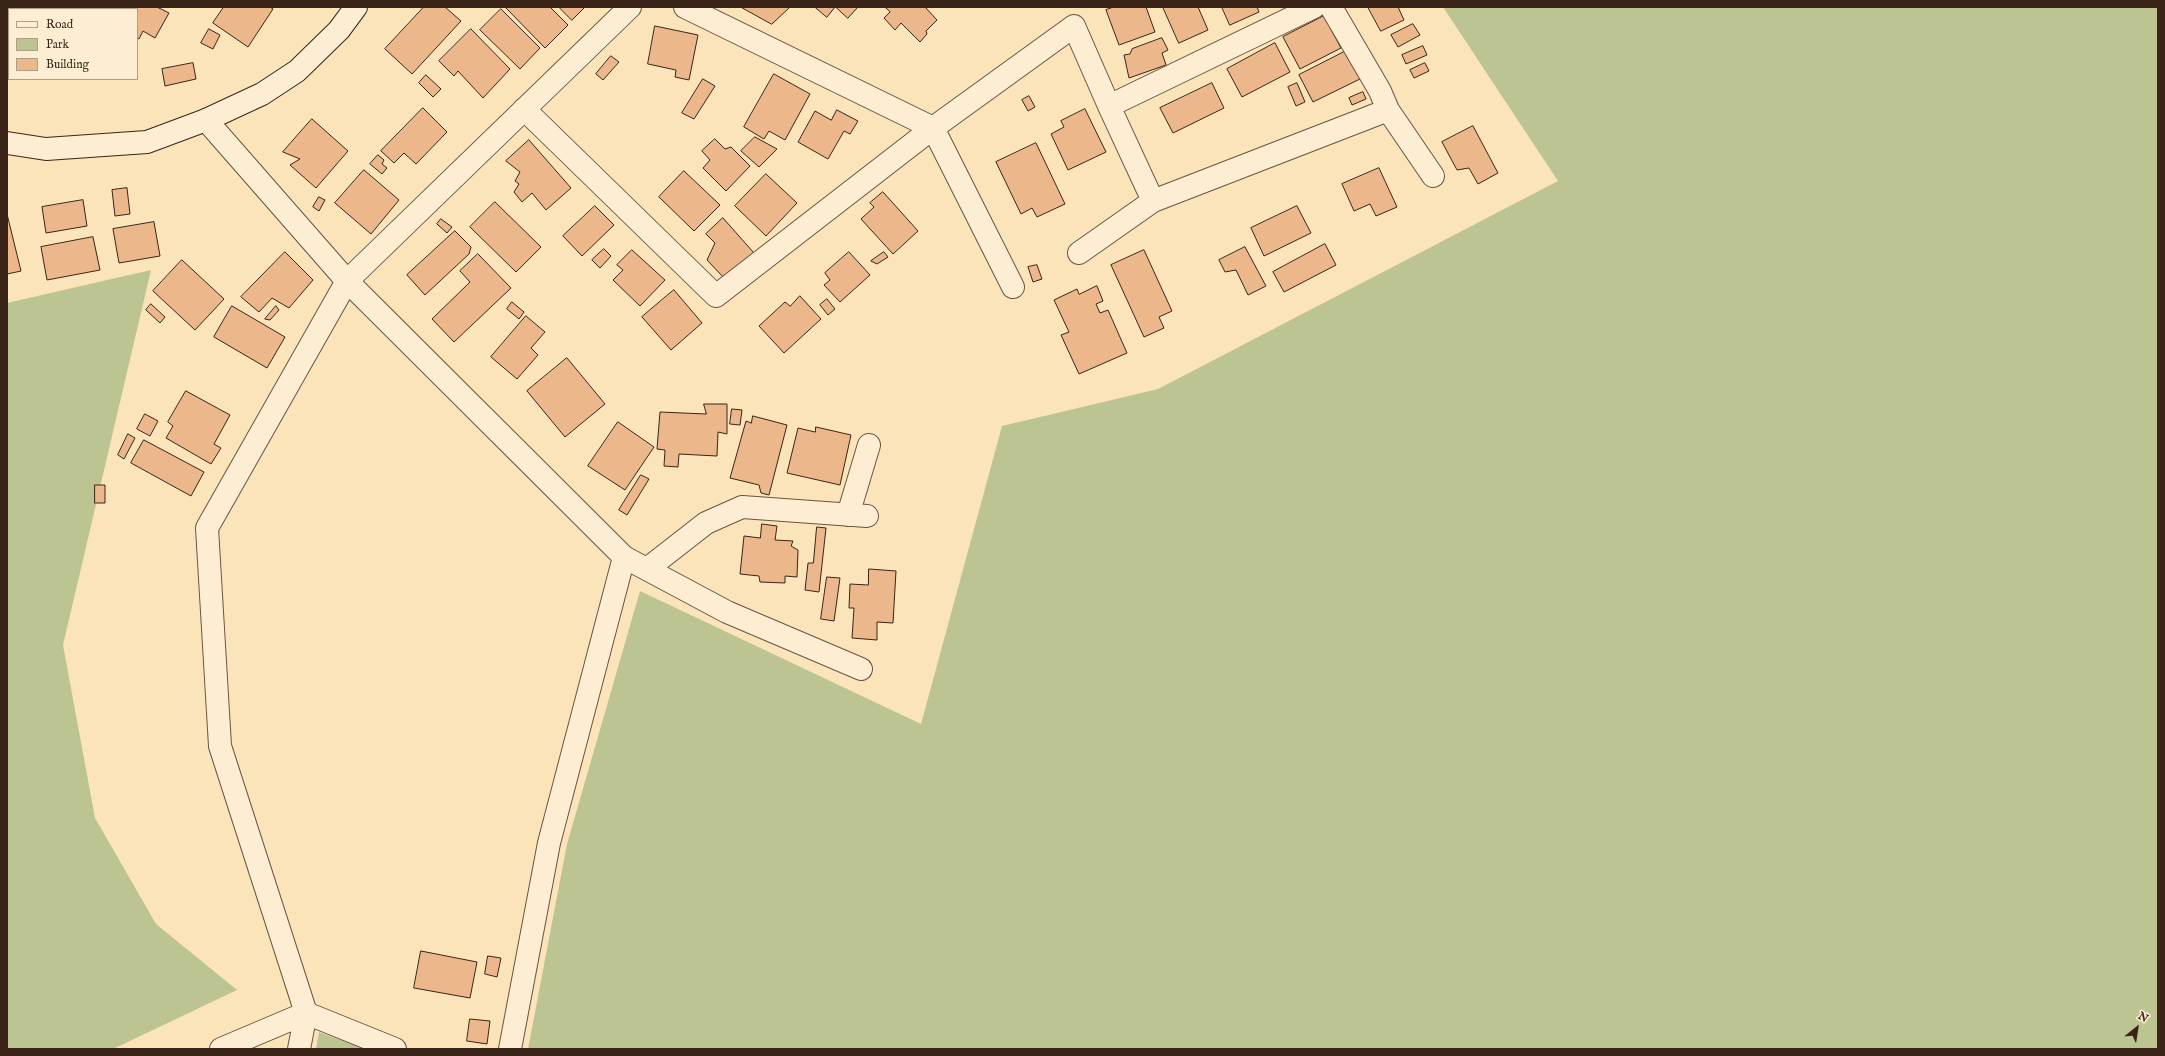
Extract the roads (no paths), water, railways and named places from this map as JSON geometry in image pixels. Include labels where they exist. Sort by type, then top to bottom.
[{"type":"street","points":[[7,143],[46,149],[147,142],[206,120],[262,94],[296,71],[339,30],[356,7]]},
{"type":"street","points":[[299,1049],[306,1013],[220,746],[207,528],[347,281],[630,7]]},
{"type":"street","points":[[685,7],[933,128],[1013,287]]},
{"type":"street","points":[[1108,106],[1314,7]]},
{"type":"street","points":[[1330,7],[1380,91],[1388,110],[1433,176]]},
{"type":"street","points":[[524,109],[716,296],[933,128],[1074,26],[1108,106],[1152,201]]},
{"type":"street","points":[[1079,253],[1152,201],[1388,110]]},
{"type":"street","points":[[206,120],[347,281],[624,557],[727,612],[861,669]]},
{"type":"street","points":[[647,569],[706,523],[742,507],[858,515],[869,445]]},
{"type":"street","points":[[510,1049],[549,843],[624,557]]},
{"type":"street","points":[[221,1049],[306,1013],[395,1049]]}]
